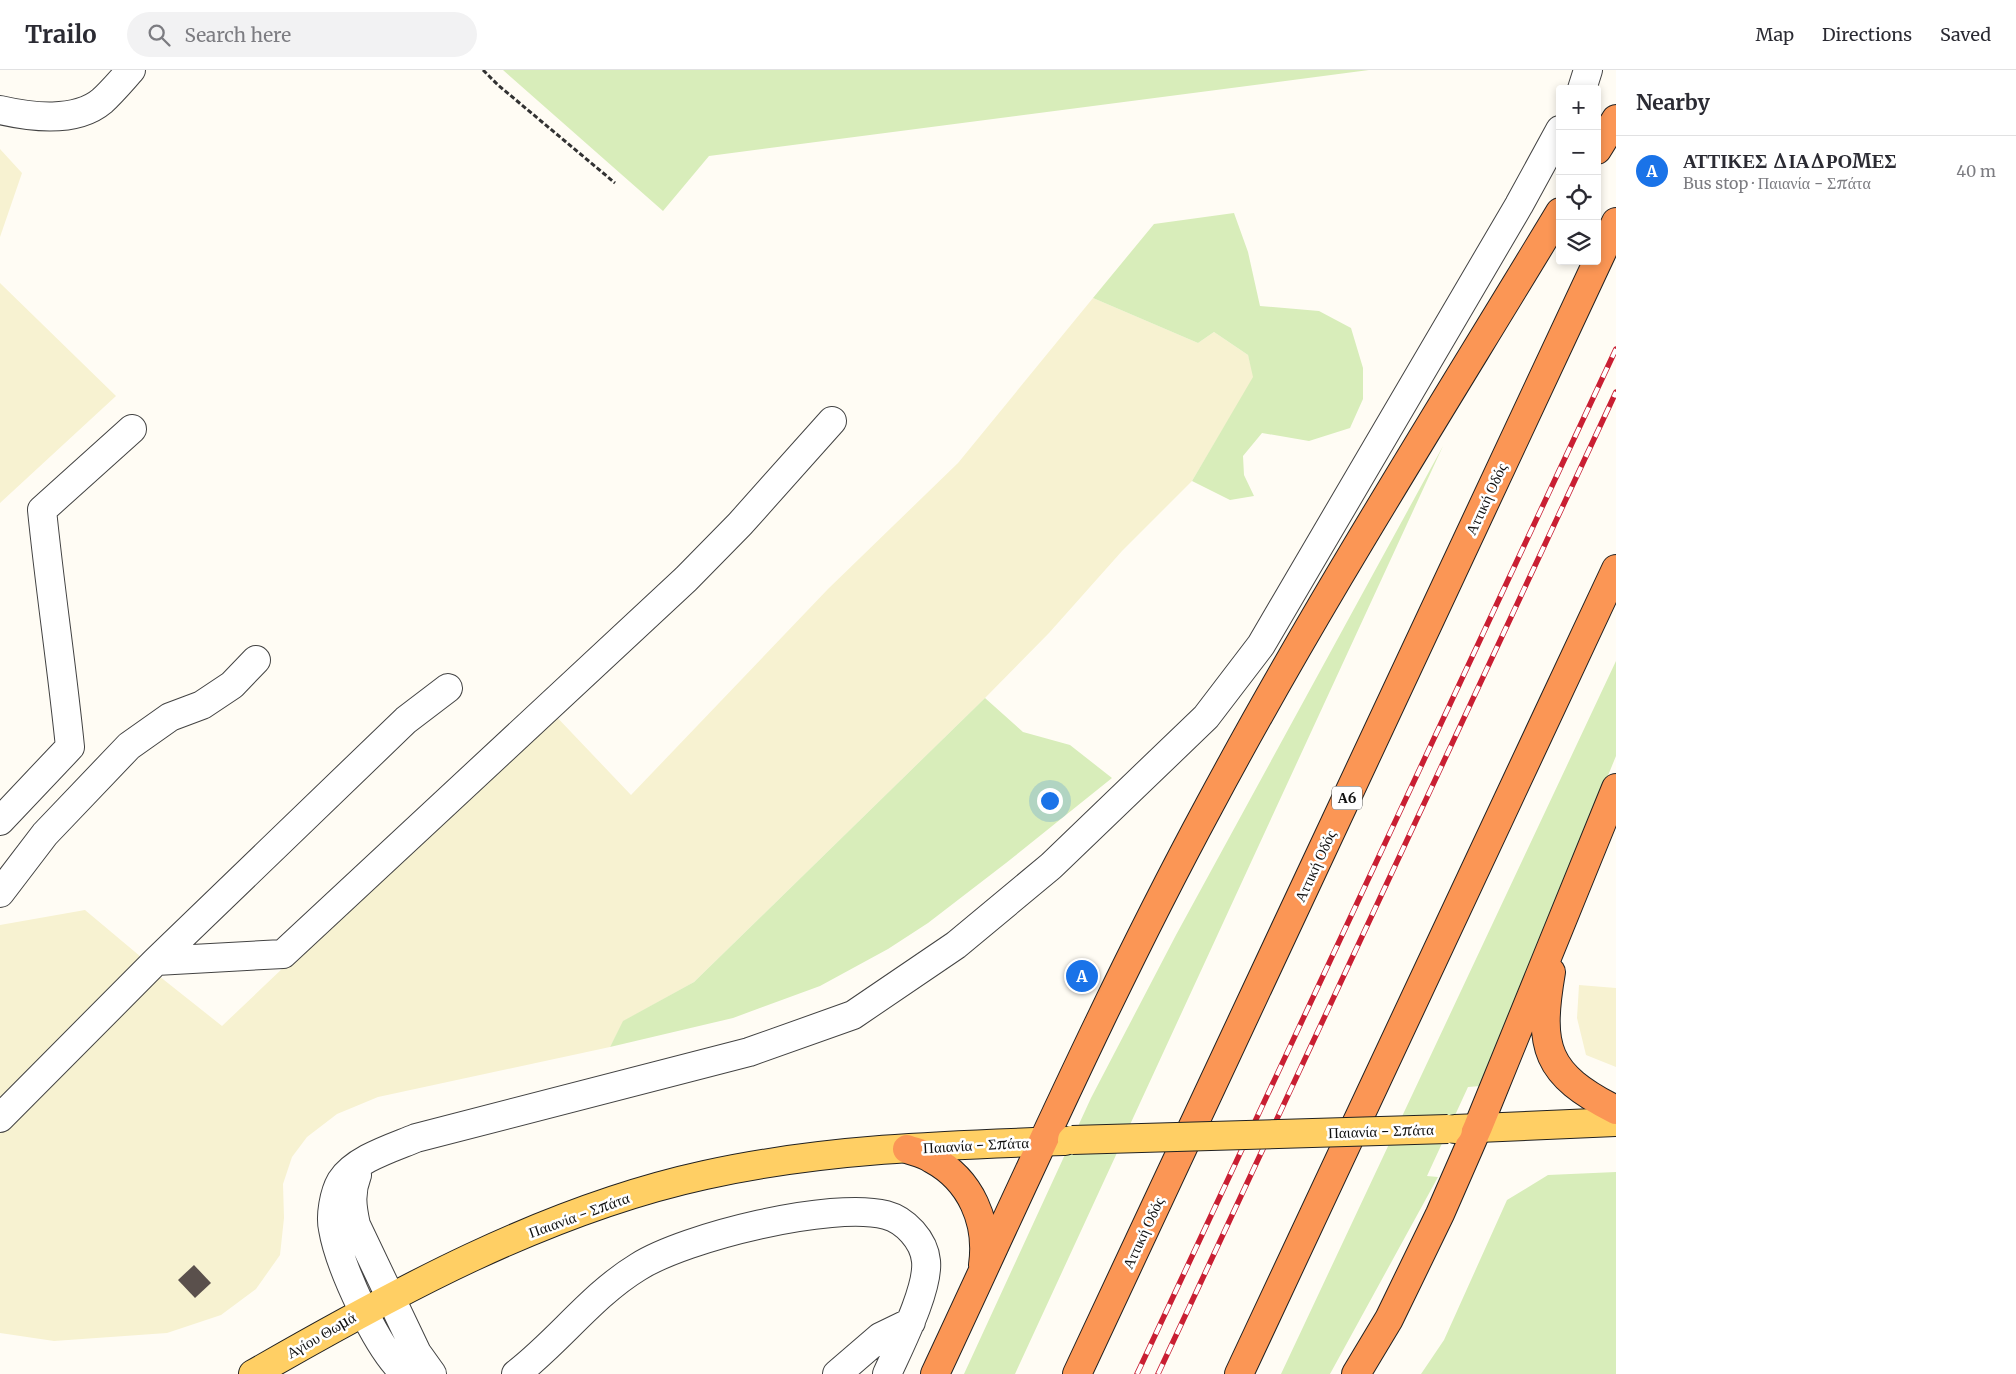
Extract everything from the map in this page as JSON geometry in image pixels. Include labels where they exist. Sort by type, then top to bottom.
[{"type":"highway","points":[[1601,144],[1616,120]]},
{"type":"highway","points":[[935,1374],[1144,929],[1209,805],[1337,579],[1556,219]]},
{"type":"highway","name":"Αττική Οδός","points":[[1077,1374],[1616,222]]},
{"type":"highway","points":[[1239,1374],[1616,569]]},
{"type":"highway","points":[[1356,1374],[1389,1319],[1415,1269],[1478,1128],[1616,788]]},
{"type":"highway","points":[[1559,925],[1546,1006],[1547,1046],[1556,1065],[1575,1085],[1596,1100],[1616,1110]]},
{"type":"highway","points":[[907,1149],[932,1158],[954,1174],[971,1196],[982,1221],[985,1248],[981,1275]]},
{"type":"main road","name":"Παιανία - Σπάτα","points":[[364,1310],[566,1217],[662,1186],[757,1165],[907,1149],[1044,1141],[1616,1122]]},
{"type":"main road","name":"Αγίου Θωμά","points":[[253,1374],[364,1310]]},
{"type":"street","points":[[0,110],[23,116],[72,116],[100,103],[131,70]]},
{"type":"street","points":[[1583,85],[1588,70]]},
{"type":"street","points":[[406,1374],[383,1346],[342,1264],[332,1228],[334,1202],[341,1181],[363,1160],[416,1138],[749,1052],[853,1015],[956,945],[1051,866],[1206,717],[1261,646],[1519,205],[1556,137]]},
{"type":"street","points":[[156,961],[283,954],[686,579],[740,524],[832,421]]},
{"type":"street","points":[[0,821],[70,747],[62,662],[50,586],[42,510],[132,429]]},
{"type":"street","points":[[0,892],[45,834],[130,746],[170,717],[202,705],[232,685],[256,660]]},
{"type":"street","points":[[0,1118],[156,961],[406,720],[448,688]]},
{"type":"street","points":[[363,1160],[354,1185],[351,1204],[356,1225],[392,1297],[417,1353],[432,1374]]},
{"type":"street","points":[[516,1374],[597,1298],[637,1267],[663,1254],[764,1224],[843,1211],[887,1216],[902,1222],[924,1250],[926,1262],[925,1276],[911,1322],[887,1374]]},
{"type":"street","points":[[837,1374],[855,1356],[880,1337],[911,1322]]},
{"type":"path","points":[[483,70],[498,85],[615,183]]},
{"type":"shaded area","points":[[0,149],[22,173],[0,237]]},
{"type":"shaded area","points":[[0,283],[116,396],[0,503]]},
{"type":"shaded area","points":[[1093,298],[1198,343],[1214,332],[1248,355],[1254,377],[1192,481],[1122,551],[1049,633],[985,698],[694,982],[624,1021],[610,1047],[378,1097],[337,1114],[307,1137],[292,1157],[283,1184],[284,1218],[280,1255],[256,1289],[221,1315],[167,1333],[54,1341],[0,1333],[0,1126],[154,972],[222,1026],[552,712],[631,795],[828,589],[958,463]]},
{"type":"shaded area","points":[[85,910],[141,957],[0,1099],[0,925]]},
{"type":"shaded area","points":[[1579,985],[1616,988],[1616,1067],[1586,1055],[1577,1018]]},
{"type":"green space","points":[[503,70],[1369,70],[709,156],[663,211]]},
{"type":"green space","points":[[1234,213],[1248,252],[1260,306],[1319,311],[1351,328],[1363,368],[1363,399],[1350,428],[1309,441],[1262,433],[1243,456],[1244,475],[1254,496],[1230,500],[1192,481],[1253,377],[1248,355],[1214,332],[1198,343],[1093,298],[1154,224]]},
{"type":"green space","points":[[1443,446],[1015,1374],[964,1374],[1091,1098],[1176,935]]},
{"type":"green space","points":[[1616,661],[1616,756],[1481,1086],[1468,1087],[1427,1176],[1438,1177],[1330,1374],[1281,1374]]},
{"type":"green space","points":[[985,698],[1023,732],[1070,745],[1112,778],[928,923],[888,949],[820,986],[733,1018],[610,1047],[623,1021],[694,982]]},
{"type":"green space","points":[[1616,1172],[1616,1374],[1421,1374],[1444,1340],[1507,1200],[1548,1175]]},
{"type":"building","points":[[194,1265],[211,1283],[195,1298],[178,1280]]},
{"type":"railway","points":[[1137,1374],[1616,349]]},
{"type":"railway","points":[[1158,1374],[1616,392]]},
{"type":"place","name":"ΑΤΤΙΚΕΣ ΔΙΑΔΡΟΜΕΣ","points":[[1082,976]]}]
